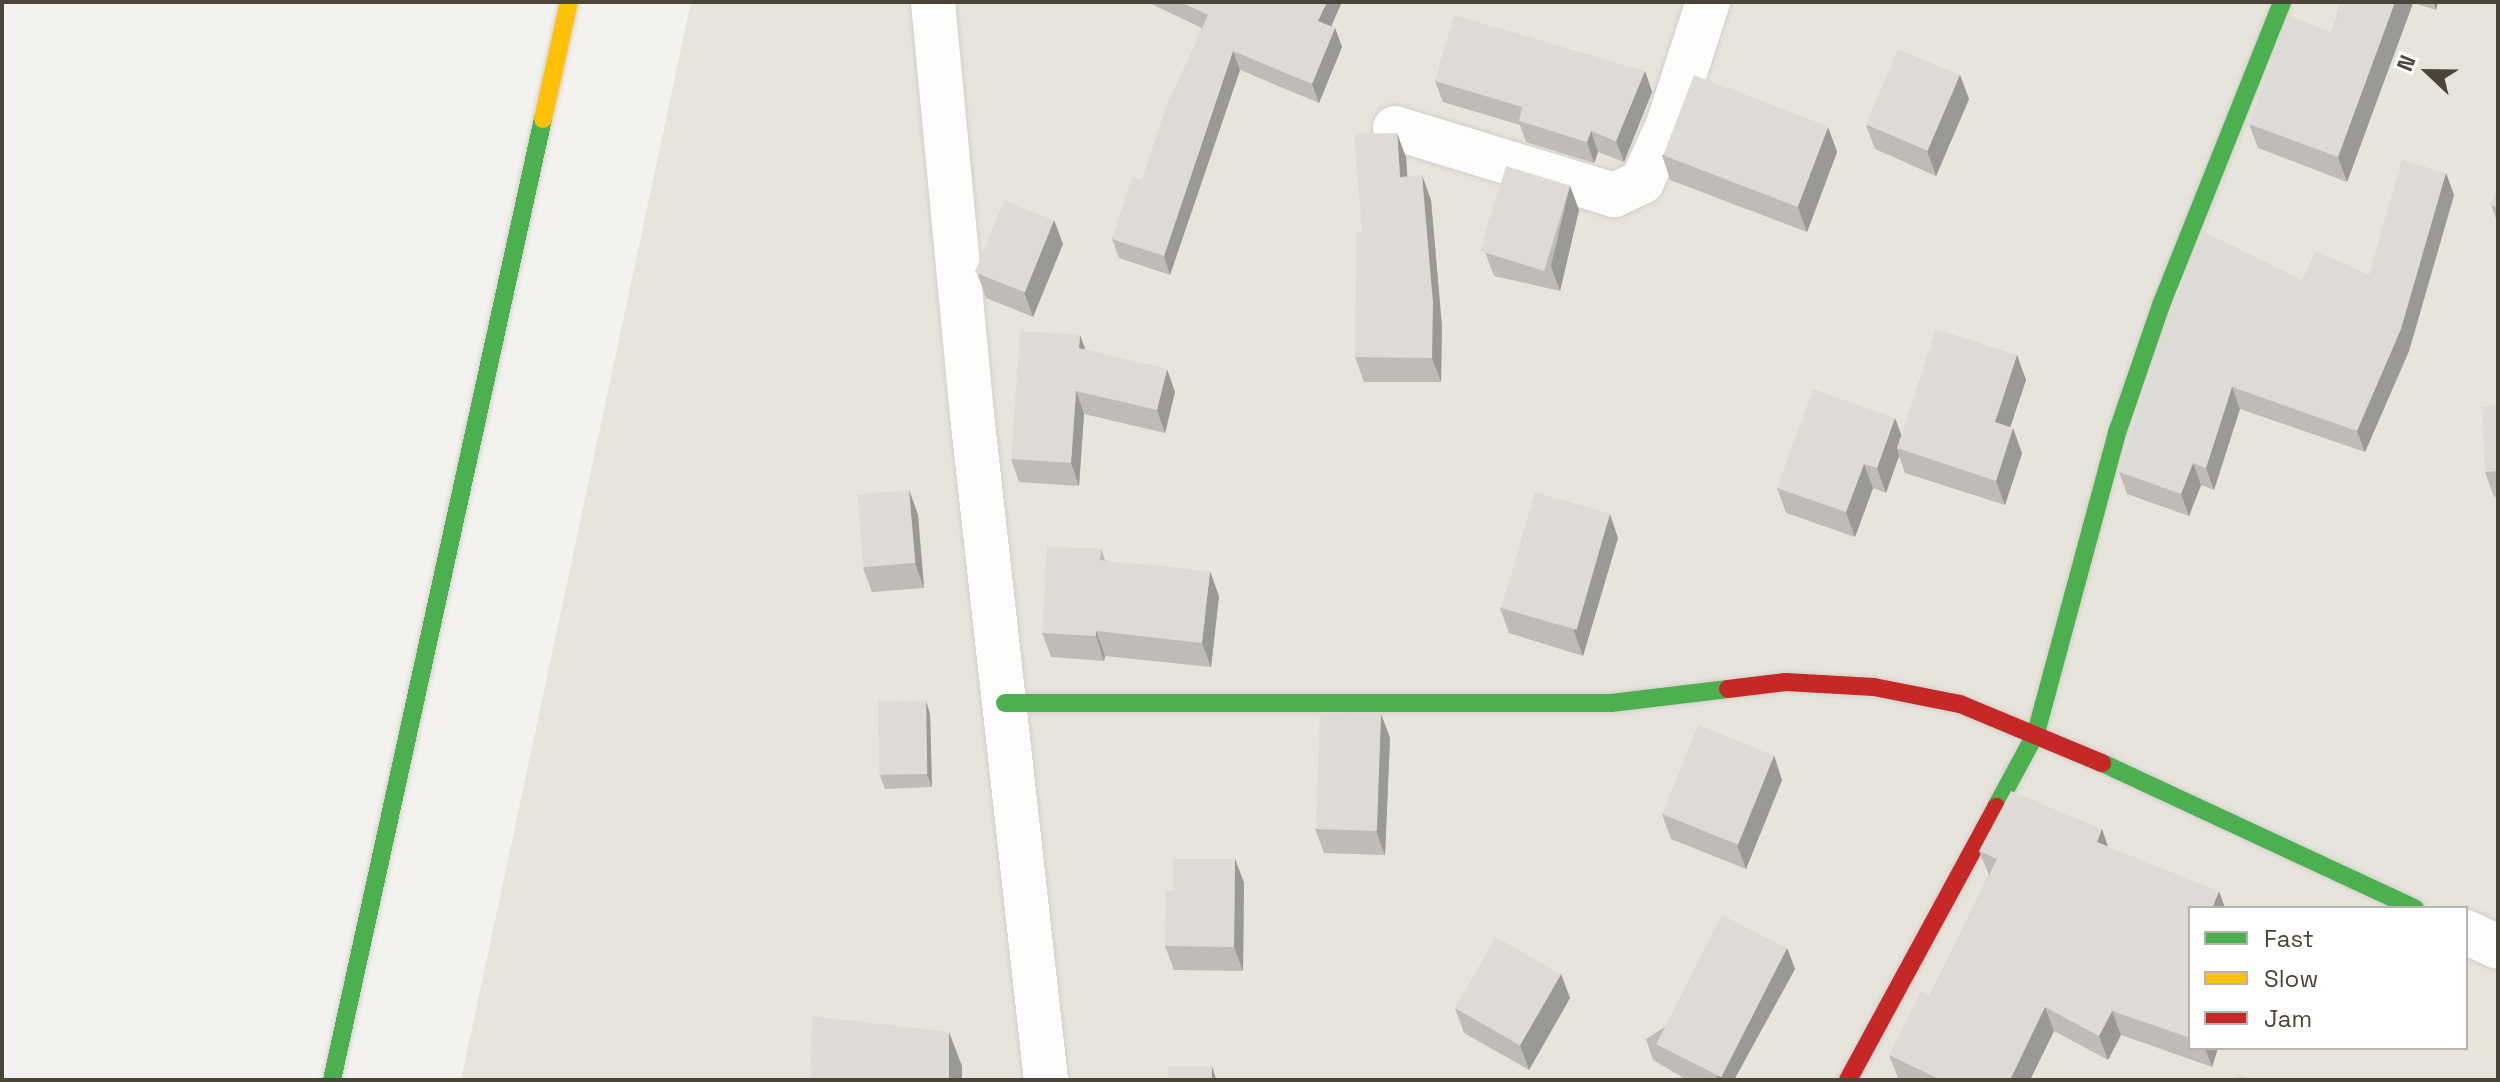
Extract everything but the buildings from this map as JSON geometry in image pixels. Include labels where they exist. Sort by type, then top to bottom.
[{"type":"street","points":[[332,1080],[569,2]]},
{"type":"street","points":[[933,2],[1046,1080]]},
{"type":"street","points":[[1395,128],[1614,195],[1642,182],[1668,125],[1708,2]]},
{"type":"street","points":[[1848,1080],[2036,733],[2118,430],[2161,305],[2282,2]]},
{"type":"street","points":[[1005,703],[1611,703],[1786,682],[1874,687],[1960,704],[2036,733],[2411,906]]},
{"type":"street","points":[[2468,933],[2498,947]]},
{"type":"shaded area","points":[[691,2],[2498,2],[2498,1080],[461,1080]]},
{"type":"traffic: fast","points":[[1996,807],[2036,733],[2118,430],[2161,305],[2282,2]]},
{"type":"traffic: fast","points":[[332,1080],[543,119]]},
{"type":"traffic: fast","points":[[1005,703],[1611,703],[1728,689]]},
{"type":"traffic: fast","points":[[2102,763],[2411,906]]},
{"type":"traffic: slow","points":[[543,119],[569,2]]},
{"type":"traffic: jam","points":[[1728,689],[1786,682],[1874,687],[1960,704],[2102,763]]},
{"type":"traffic: jam","points":[[1848,1080],[1996,807]]}]
